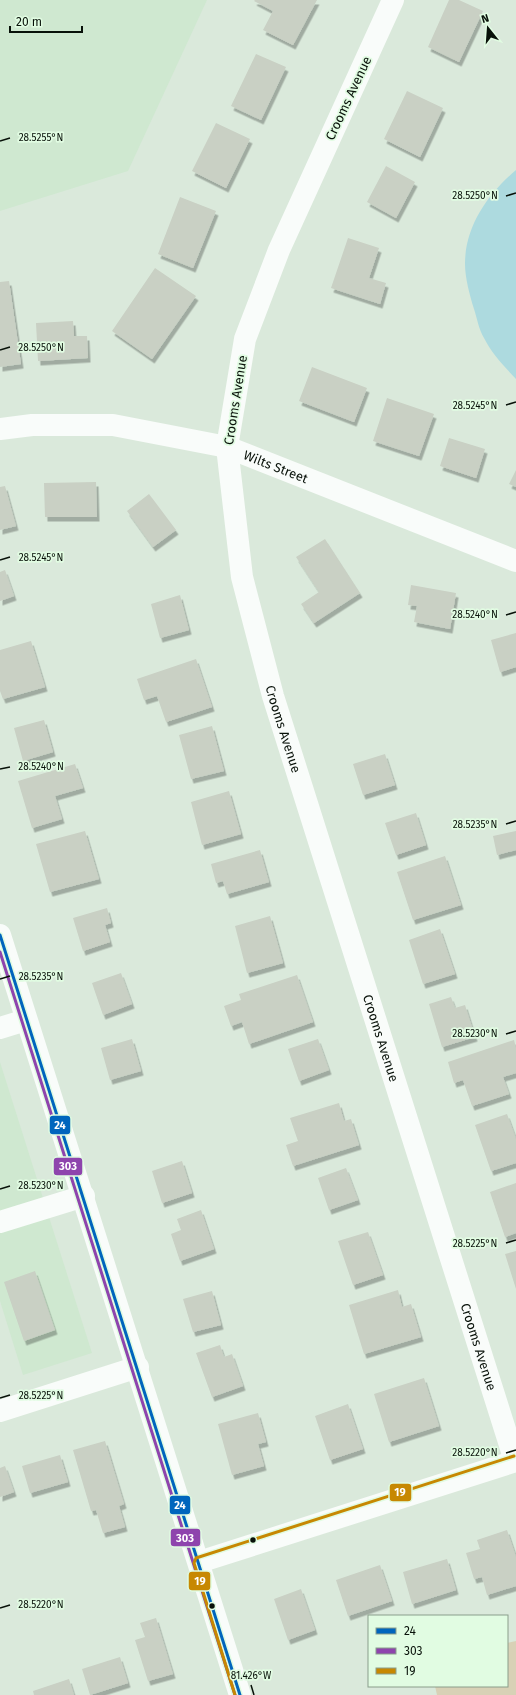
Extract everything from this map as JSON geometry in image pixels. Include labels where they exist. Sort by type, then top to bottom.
[{"type":"street","name":"Crooms Avenue","points":[[393,0],[278,250],[245,339],[227,447],[242,577],[273,696],[516,1461]]},
{"type":"street","name":"Wilts Street","points":[[0,428],[32,425],[113,425],[227,447],[516,561]]},
{"type":"street","points":[[0,935],[26,1020],[84,1196],[240,1695]]},
{"type":"street","points":[[0,1028],[26,1020]]},
{"type":"street","points":[[0,1222],[84,1196]]},
{"type":"street","points":[[0,1411],[138,1367]]},
{"type":"street","points":[[199,1562],[516,1461]]},
{"type":"shaded area","points":[[0,0],[207,0],[128,171],[0,211]]},
{"type":"shaded area","points":[[0,1062],[92,1353],[23,1375],[0,1301]]},
{"type":"shaded area","points":[[516,1641],[516,1695],[437,1695],[435,1687],[508,1687],[508,1643]]},
{"type":"water","points":[[516,170],[516,379],[494,355],[482,335],[469,293],[465,264],[469,237],[480,212],[496,189]]},
{"type":"building","points":[[317,0],[293,45],[263,30],[273,11],[254,1]]},
{"type":"building","points":[[449,0],[459,0],[483,11],[459,62],[428,47]]},
{"type":"building","points":[[256,54],[286,67],[261,120],[231,106]]},
{"type":"building","points":[[407,91],[443,108],[420,157],[384,139]]},
{"type":"building","points":[[216,123],[250,139],[226,188],[192,171]]},
{"type":"building","points":[[386,166],[415,182],[396,218],[367,202]]},
{"type":"building","points":[[180,197],[216,211],[193,268],[158,254]]},
{"type":"building","points":[[348,238],[379,248],[369,278],[386,283],[380,304],[331,288]]},
{"type":"building","points":[[155,268],[196,296],[152,359],[112,331]]},
{"type":"building","points":[[9,281],[21,364],[0,367],[0,282]]},
{"type":"building","points":[[73,321],[74,336],[87,336],[88,358],[38,361],[36,323]]},
{"type":"building","points":[[312,367],[367,388],[354,422],[299,401]]},
{"type":"building","points":[[387,398],[434,414],[419,456],[373,441]]},
{"type":"building","points":[[449,438],[485,449],[476,478],[440,466]]},
{"type":"building","points":[[516,470],[516,487],[509,484]]},
{"type":"building","points":[[96,482],[97,517],[45,517],[44,483]]},
{"type":"building","points":[[5,486],[16,526],[0,530],[0,487]]},
{"type":"building","points":[[149,494],[176,530],[153,547],[127,511]]},
{"type":"building","points":[[325,539],[360,593],[314,623],[301,604],[319,592],[296,557]]},
{"type":"building","points":[[5,570],[14,596],[0,601],[0,572]]},
{"type":"building","points":[[411,585],[456,593],[450,629],[414,622],[417,606],[408,605]]},
{"type":"building","points":[[180,595],[189,630],[160,638],[151,604]]},
{"type":"building","points":[[516,633],[516,667],[500,672],[491,640]]},
{"type":"building","points":[[31,641],[45,687],[3,699],[0,691],[0,650]]},
{"type":"building","points":[[196,659],[212,707],[166,722],[157,696],[144,700],[137,679]]},
{"type":"building","points":[[44,720],[53,752],[23,761],[14,728]]},
{"type":"building","points":[[212,726],[224,771],[191,779],[179,735]]},
{"type":"building","points":[[385,754],[395,785],[363,795],[353,764]]},
{"type":"building","points":[[75,764],[83,788],[55,796],[62,819],[32,828],[18,781]]},
{"type":"building","points":[[229,791],[241,834],[202,845],[191,802]]},
{"type":"building","points":[[416,813],[426,845],[396,855],[385,823]]},
{"type":"building","points":[[85,831],[99,879],[50,892],[36,844]]},
{"type":"building","points":[[516,831],[516,850],[497,855],[493,836]]},
{"type":"building","points":[[260,850],[269,882],[227,894],[223,881],[216,883],[211,864]]},
{"type":"building","points":[[445,856],[461,905],[413,920],[397,872]]},
{"type":"building","points":[[107,908],[111,923],[105,925],[110,942],[83,951],[73,918]]},
{"type":"building","points":[[270,916],[283,963],[247,973],[235,926]]},
{"type":"building","points":[[440,929],[455,974],[423,984],[409,940]]},
{"type":"building","points":[[121,973],[132,1004],[103,1015],[92,983]]},
{"type":"building","points":[[297,975],[313,1022],[249,1044],[242,1022],[231,1026],[224,1006],[241,1000],[239,994]]},
{"type":"building","points":[[451,997],[455,1008],[465,1005],[475,1037],[442,1047],[429,1004]]},
{"type":"building","points":[[132,1039],[141,1071],[110,1080],[101,1048]]},
{"type":"building","points":[[318,1039],[329,1070],[299,1081],[288,1049]]},
{"type":"building","points":[[514,1040],[516,1048],[516,1073],[503,1077],[509,1094],[472,1106],[463,1080],[454,1083],[448,1062]]},
{"type":"building","points":[[339,1103],[344,1121],[351,1119],[359,1145],[293,1166],[286,1145],[298,1141],[290,1118]]},
{"type":"building","points":[[507,1114],[516,1139],[516,1163],[491,1171],[475,1125]]},
{"type":"building","points":[[182,1161],[192,1193],[162,1203],[152,1171]]},
{"type":"building","points":[[346,1168],[358,1200],[329,1210],[318,1178]]},
{"type":"building","points":[[516,1183],[516,1233],[505,1237],[490,1192]]},
{"type":"building","points":[[201,1210],[214,1249],[180,1261],[171,1234],[181,1230],[177,1219]]},
{"type":"building","points":[[368,1232],[383,1275],[353,1285],[338,1241]]},
{"type":"building","points":[[516,1251],[516,1289],[505,1254]]},
{"type":"building","points":[[35,1271],[55,1330],[24,1341],[4,1282]]},
{"type":"building","points":[[398,1290],[402,1307],[411,1304],[421,1337],[364,1354],[349,1305]]},
{"type":"building","points":[[212,1291],[221,1325],[193,1332],[183,1299]]},
{"type":"building","points":[[220,1345],[224,1357],[232,1354],[243,1386],[212,1397],[196,1353]]},
{"type":"building","points":[[424,1378],[439,1426],[389,1442],[374,1394]]},
{"type":"building","points":[[348,1404],[363,1449],[330,1460],[315,1416]]},
{"type":"building","points":[[258,1413],[266,1442],[258,1444],[264,1466],[232,1475],[218,1424]]},
{"type":"building","points":[[105,1441],[124,1504],[119,1506],[125,1527],[103,1533],[96,1510],[91,1511],[73,1450]]},
{"type":"building","points":[[60,1455],[68,1482],[30,1493],[22,1466]]},
{"type":"building","points":[[5,1466],[14,1492],[0,1497],[0,1468]]},
{"type":"building","points":[[507,1530],[516,1557],[516,1586],[487,1595],[482,1577],[474,1579],[466,1553],[480,1549],[477,1540]]},
{"type":"building","points":[[447,1559],[456,1590],[412,1604],[403,1572]]},
{"type":"building","points":[[380,1565],[392,1601],[348,1616],[336,1580]]},
{"type":"building","points":[[301,1589],[315,1630],[288,1640],[274,1599]]},
{"type":"building","points":[[156,1618],[173,1674],[148,1681],[135,1640],[145,1637],[140,1623]]},
{"type":"building","points":[[120,1657],[128,1683],[90,1695],[82,1669]]},
{"type":"building","points":[[69,1679],[74,1695],[34,1695],[33,1691]]},
{"type":"transit line","name":"24","points":[[0,935],[240,1695]]},
{"type":"transit line","name":"303","points":[[0,952],[235,1695]]},
{"type":"transit line","name":"19","points":[[235,1695],[194,1563],[196,1558],[514,1456]]}]
